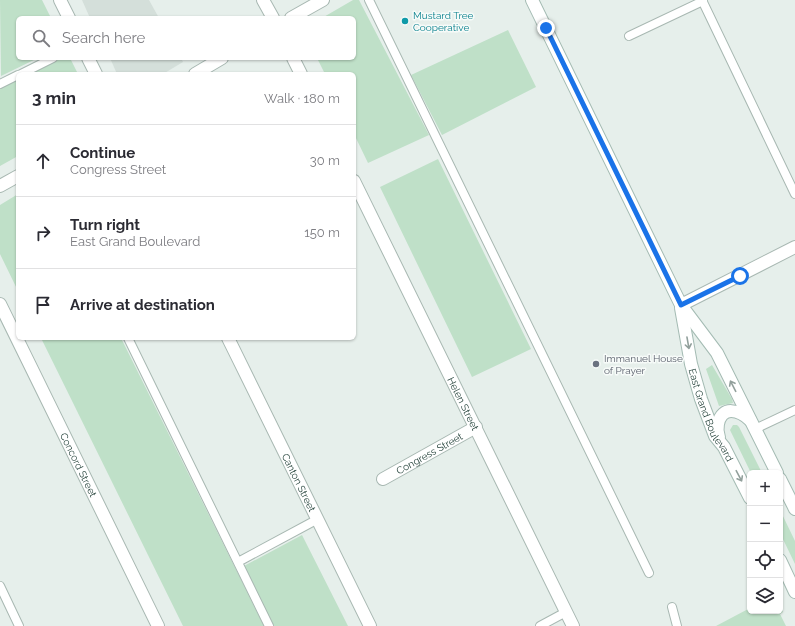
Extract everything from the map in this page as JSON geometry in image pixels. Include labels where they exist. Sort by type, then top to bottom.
[{"type":"street","points":[[60,0],[68,16]]},
{"type":"street","points":[[263,0],[271,16]]},
{"type":"street","points":[[295,16],[323,0]]},
{"type":"street","name":"East Grand Boulevard","points":[[532,0],[681,305],[717,353],[776,470]]},
{"type":"street","points":[[89,60],[95,72]]},
{"type":"street","points":[[198,72],[219,60]]},
{"type":"street","points":[[294,60],[300,72]]},
{"type":"street","points":[[0,186],[16,177]]},
{"type":"street","name":"Helen Street","points":[[356,185],[573,626]]},
{"type":"street","points":[[681,305],[795,247]]},
{"type":"street","name":"Concord Street","points":[[0,304],[16,337]]},
{"type":"street","name":"East Grand Boulevard","points":[[681,305],[691,364],[700,395],[715,436],[724,447],[747,492]]},
{"type":"street","name":"Concord Street","points":[[18,340],[158,626]]},
{"type":"street","name":"Canton Street","points":[[229,340],[370,626]]},
{"type":"street","points":[[724,447],[718,435],[717,429],[719,419],[722,415],[730,411],[740,412],[753,425]]},
{"type":"street","name":"Congress Street","points":[[383,479],[476,427]]},
{"type":"street","points":[[783,485],[795,509]]},
{"type":"street","points":[[783,566],[795,592]]},
{"type":"lane","points":[[368,0],[649,573]]},
{"type":"lane","points":[[629,36],[702,0],[795,194]]},
{"type":"lane","points":[[25,72],[48,60]]},
{"type":"lane","points":[[0,84],[16,77]]},
{"type":"lane","points":[[129,340],[269,626]]},
{"type":"lane","points":[[753,425],[795,410]]},
{"type":"lane","points":[[238,562],[318,519]]},
{"type":"lane","points":[[0,586],[19,626]]},
{"type":"lane","points":[[672,607],[677,626]]},
{"type":"lane","points":[[540,626],[566,612]]},
{"type":"shaded area","points":[[82,0],[149,0],[158,16],[89,16]]},
{"type":"shaded area","points":[[111,60],[182,60],[183,62],[166,72],[116,72]]},
{"type":"green space","points":[[0,0],[42,0],[50,16],[16,16],[16,60],[34,60],[1,76]]},
{"type":"green space","points":[[353,0],[359,0],[429,135],[368,163],[356,138],[356,72],[324,72],[318,60],[356,60],[356,16],[325,16]]},
{"type":"green space","points":[[508,30],[536,87],[442,135],[411,75]]},
{"type":"green space","points":[[57,60],[71,60],[77,72],[32,72]]},
{"type":"green space","points":[[16,80],[16,157],[0,166],[0,88]]},
{"type":"green space","points":[[438,159],[531,349],[472,377],[380,187]]},
{"type":"green space","points":[[16,195],[16,287],[0,254],[0,205]]},
{"type":"green space","points":[[42,340],[122,340],[264,626],[183,626]]},
{"type":"green space","points":[[712,365],[733,403],[719,406],[706,369]]},
{"type":"green space","points":[[733,425],[737,425],[739,427],[760,470],[750,470],[730,430]]},
{"type":"green space","points":[[783,516],[795,541],[795,564],[783,539]]},
{"type":"green space","points":[[302,535],[348,626],[274,626],[244,566]]},
{"type":"green space","points":[[747,610],[747,614],[780,614],[786,626],[716,626]]},
{"type":"place","name":"Mustard Tree Cooperative","points":[[405,21]]},
{"type":"place","name":"Immanuel House of Prayer","points":[[596,364]]},
{"type":"route","points":[[546,28],[681,305],[740,276]]}]
